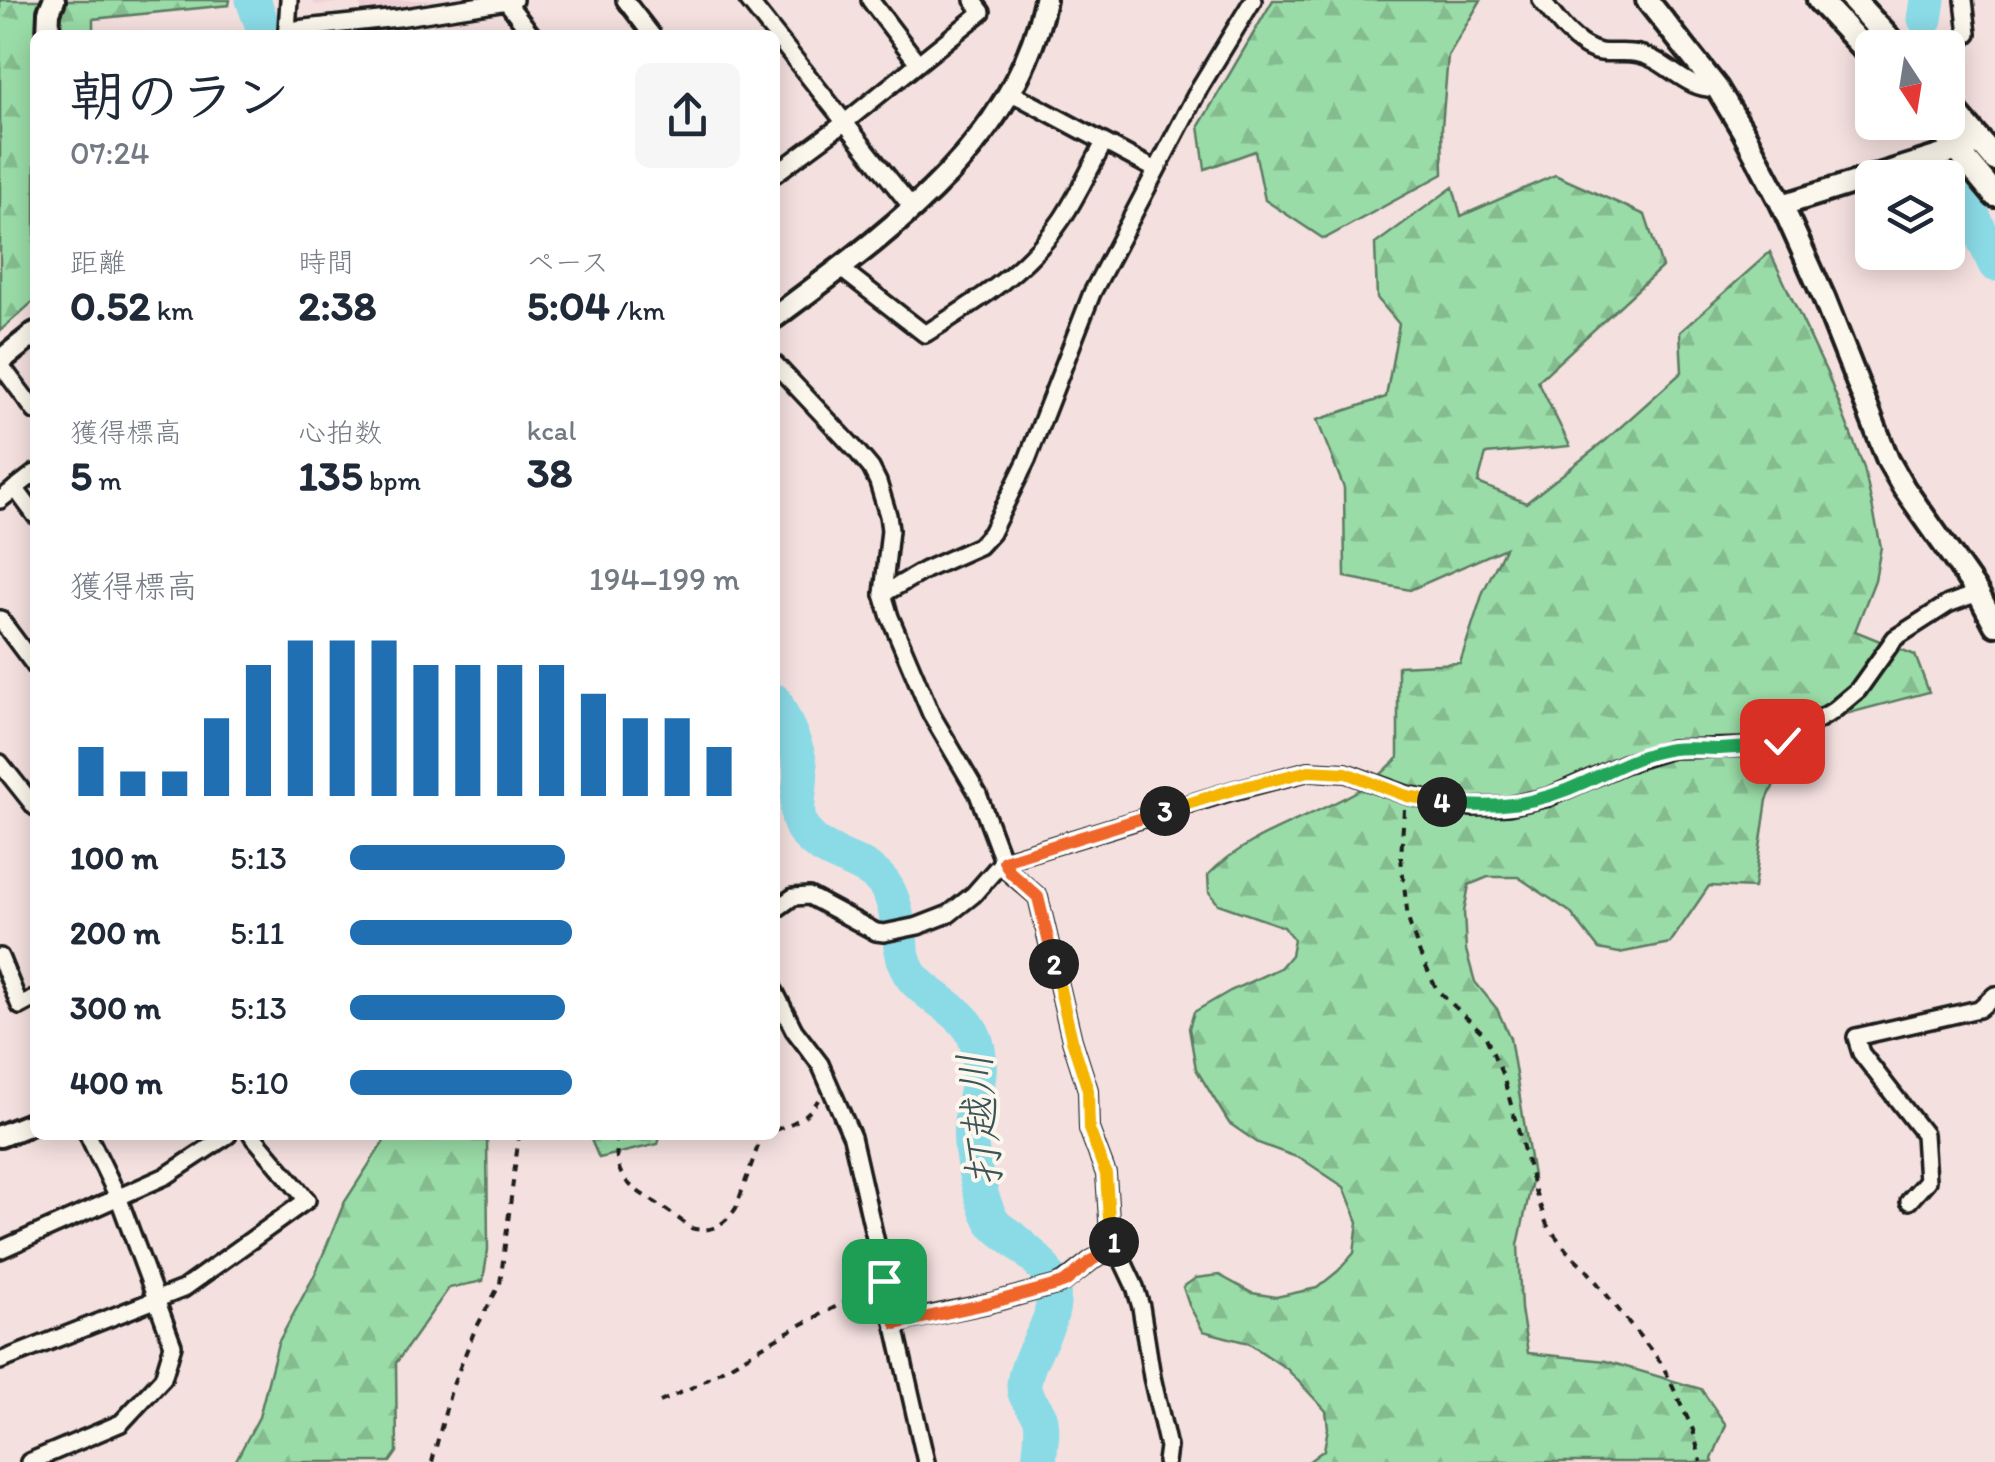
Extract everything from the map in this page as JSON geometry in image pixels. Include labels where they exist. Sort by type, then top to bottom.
[{"type":"main road","points":[[1820,0],[1855,38]]},
{"type":"main road","points":[[1853,0],[1880,30]]},
{"type":"main road","points":[[1965,128],[1980,150],[1995,194]]},
{"type":"street","points":[[48,30],[48,12],[54,0]]},
{"type":"street","points":[[289,0],[289,30]]},
{"type":"street","points":[[311,30],[514,0]]},
{"type":"street","points":[[626,0],[648,30]]},
{"type":"street","points":[[748,0],[771,30]]},
{"type":"street","points":[[870,0],[918,63]]},
{"type":"street","points":[[780,170],[982,12],[972,0]]},
{"type":"street","points":[[780,314],[914,210],[968,152],[1010,92],[1039,30],[1045,0]]},
{"type":"street","points":[[883,594],[980,546],[991,533],[1027,460],[1092,293],[1220,52],[1253,0]]},
{"type":"street","points":[[1541,0],[1576,40],[1598,54],[1642,54],[1684,80],[1704,89],[1717,88]]},
{"type":"street","points":[[1647,0],[1717,88],[1744,131],[1824,298],[1888,460],[1978,593],[1995,625]]},
{"type":"street","points":[[1964,0],[1968,34],[1965,37]]},
{"type":"street","points":[[506,1],[528,30]]},
{"type":"street","points":[[398,18],[407,30]]},
{"type":"street","points":[[780,41],[914,210]]},
{"type":"street","points":[[1010,92],[1156,170]]},
{"type":"street","points":[[840,268],[926,334],[988,294],[1030,258],[1062,218],[1104,143]]},
{"type":"street","points":[[1782,204],[1980,150]]},
{"type":"street","points":[[30,337],[0,362],[30,404]]},
{"type":"street","points":[[780,369],[870,468],[878,482],[890,530],[883,594],[890,618],[931,714],[978,794],[1004,861],[1010,872],[1038,897],[1088,1090],[1087,1119],[1106,1174],[1110,1234],[1141,1307],[1168,1447],[1166,1462]]},
{"type":"street","points":[[0,500],[30,476]]},
{"type":"street","points":[[15,488],[30,508]]},
{"type":"street","points":[[780,906],[793,897],[809,896],[876,932],[918,926],[958,907],[1004,861],[1232,790],[1309,771],[1346,773],[1407,796],[1471,807],[1508,806],[1549,797],[1624,764],[1672,749],[1752,747],[1782,741],[1833,711],[1858,690],[1894,638],[1948,604],[1978,593]]},
{"type":"street","points":[[0,619],[30,659]]},
{"type":"street","points":[[0,763],[30,800]]},
{"type":"street","points":[[0,956],[20,1006],[30,1001]]},
{"type":"street","points":[[1910,1201],[1927,1182],[1924,1134],[1861,1052],[1856,1037],[1979,1009],[1995,995]]},
{"type":"street","points":[[780,1002],[794,1030],[820,1064],[852,1138],[926,1462]]},
{"type":"street","points":[[0,1136],[30,1124]]},
{"type":"street","points":[[29,1462],[122,1423],[162,1378],[172,1345],[119,1199],[90,1140]]},
{"type":"street","points":[[0,1250],[166,1176],[220,1140]]},
{"type":"street","points":[[0,1361],[184,1290],[307,1200],[256,1140]]},
{"type":"street","points":[[896,1324],[1057,1285],[1116,1248]]},
{"type":"path","points":[[1407,796],[1402,813],[1401,858],[1408,919],[1420,954],[1437,990],[1485,1035],[1503,1076],[1548,1225],[1662,1364],[1693,1430],[1701,1462]]},
{"type":"path","points":[[780,1128],[808,1114],[827,1083]]},
{"type":"path","points":[[432,1462],[451,1390],[474,1332],[500,1284],[518,1140]]},
{"type":"path","points":[[616,1140],[618,1166],[633,1190],[698,1230],[716,1228],[730,1217],[761,1140]]},
{"type":"path","points":[[660,1402],[884,1281]]},
{"type":"shaded area","points":[[311,0],[436,0],[362,13],[359,1],[316,5]]},
{"type":"green space","points":[[0,0],[230,0],[229,5],[93,19],[93,30],[30,30],[30,304],[0,331]]},
{"type":"green space","points":[[1273,0],[1481,0],[1448,56],[1443,174],[1324,239],[1265,200],[1255,151],[1205,169],[1199,126]]},
{"type":"green space","points":[[1555,175],[1645,215],[1662,267],[1538,381],[1570,446],[1486,454],[1478,483],[1526,503],[1605,441],[1682,372],[1680,332],[1770,252],[1827,373],[1864,468],[1881,547],[1875,580],[1855,631],[1915,655],[1929,692],[1800,726],[1767,800],[1754,888],[1709,886],[1670,943],[1619,953],[1599,949],[1570,912],[1518,877],[1488,877],[1469,885],[1464,912],[1466,950],[1475,982],[1497,1009],[1510,1038],[1533,1176],[1518,1245],[1528,1353],[1606,1361],[1701,1389],[1726,1425],[1713,1462],[1308,1462],[1324,1450],[1326,1411],[1287,1369],[1248,1343],[1203,1331],[1183,1287],[1196,1278],[1219,1275],[1252,1293],[1276,1297],[1317,1288],[1354,1253],[1358,1222],[1344,1187],[1302,1159],[1258,1143],[1229,1123],[1196,1069],[1189,1028],[1194,1012],[1280,968],[1291,955],[1294,940],[1284,927],[1218,904],[1209,892],[1208,875],[1245,846],[1369,784],[1398,758],[1398,666],[1460,663],[1483,592],[1505,548],[1410,590],[1345,577],[1344,488],[1317,420],[1386,397],[1399,324],[1377,298],[1375,244],[1453,187],[1461,216]]},
{"type":"green space","points":[[385,1140],[487,1140],[488,1250],[483,1281],[449,1288],[396,1363],[397,1452],[390,1462],[235,1462],[259,1417],[278,1343],[316,1272],[344,1203]]},
{"type":"green space","points":[[591,1140],[659,1140],[658,1144],[599,1158]]},
{"type":"waterway","name":"打越川","points":[[253,0],[264,30]]},
{"type":"waterway","points":[[1925,19],[1928,0]]},
{"type":"waterway","points":[[1965,198],[1995,264]]},
{"type":"waterway","name":"打越川","points":[[780,712],[798,757],[798,816],[804,831],[823,847],[867,869],[885,885],[895,908],[907,969],[922,987],[960,1017],[974,1036],[979,1068],[971,1134],[982,1198],[994,1223],[1042,1266],[1053,1291],[1051,1316],[1024,1384],[1025,1394],[1041,1422],[1039,1462]]},
{"type":"route","points":[[884,1281],[896,1324],[1057,1285],[1116,1248],[1110,1234],[1106,1174],[1087,1119],[1088,1090],[1038,897],[1010,872],[1004,861],[1232,790],[1309,771],[1346,773],[1407,796],[1471,807],[1508,806],[1549,797],[1624,764],[1672,749],[1752,747],[1782,741]]}]
